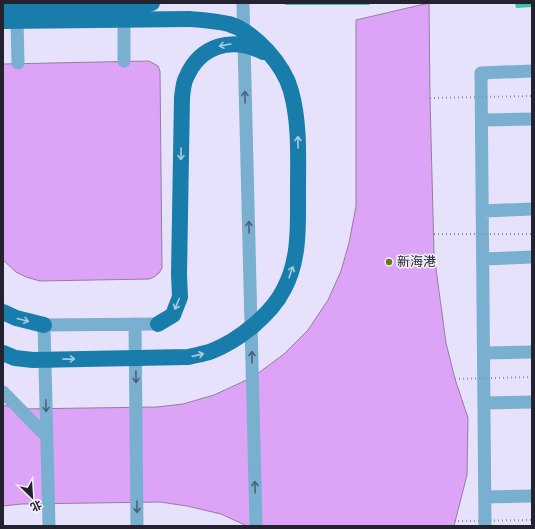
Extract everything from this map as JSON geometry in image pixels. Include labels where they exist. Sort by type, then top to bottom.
[{"type":"main road","points":[[3,10],[137,7],[152,3]]},
{"type":"main road","points":[[3,353],[15,358],[32,360],[188,357],[211,352],[230,343],[270,310],[284,290],[293,269],[297,249],[298,138],[295,109],[291,90],[273,58],[261,44],[246,32],[230,24],[208,20],[190,19],[10,21]]},
{"type":"main road","points":[[158,324],[173,315],[180,297],[179,275],[182,97],[185,80],[193,65],[205,53],[220,46],[236,44],[252,46],[266,54],[282,72]]},
{"type":"main road","points":[[3,312],[16,318],[44,325]]},
{"type":"lane","points":[[243,3],[256,526]]},
{"type":"lane","points":[[124,20],[124,61]]},
{"type":"lane","points":[[10,21],[18,63]]},
{"type":"lane","points":[[485,526],[481,73],[532,71]]},
{"type":"lane","points":[[482,120],[532,119]]},
{"type":"lane","points":[[482,211],[532,209]]},
{"type":"lane","points":[[483,259],[532,257]]},
{"type":"lane","points":[[135,324],[137,526]]},
{"type":"lane","points":[[49,526],[44,325],[158,324]]},
{"type":"lane","points":[[484,353],[532,352]]},
{"type":"lane","points":[[3,392],[47,437]]},
{"type":"lane","points":[[484,403],[532,402]]},
{"type":"lane","points":[[485,497],[532,496]]},
{"type":"path","points":[[430,98],[532,96]]},
{"type":"path","points":[[434,234],[532,234]]},
{"type":"path","points":[[454,379],[532,377]]},
{"type":"path","points":[[454,522],[532,520]]},
{"type":"shaded area","points":[[285,3],[370,3],[369,5],[285,5]]},
{"type":"shaded area","points":[[515,3],[532,3],[532,7],[516,8]]},
{"type":"building","name":"新海港","points":[[429,3],[434,254],[446,343],[455,379],[468,418],[467,475],[454,526],[247,526],[221,514],[187,506],[160,502],[21,504],[3,506],[3,405],[20,409],[157,407],[183,404],[214,395],[253,377],[284,354],[308,330],[328,300],[341,271],[349,243],[356,206],[356,20]]},
{"type":"building","points":[[149,61],[158,66],[160,71],[162,268],[159,273],[149,279],[40,281],[16,272],[3,260],[3,64]]},
{"type":"place","name":"新海港","points":[[389,262]]}]
